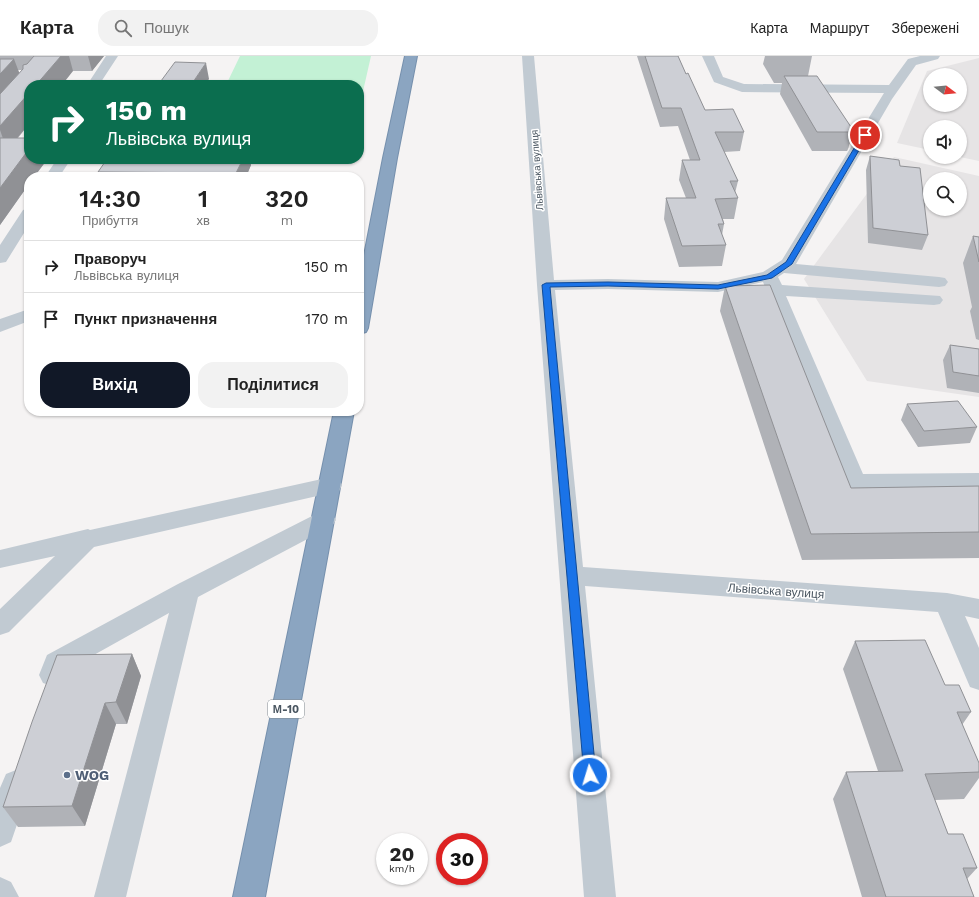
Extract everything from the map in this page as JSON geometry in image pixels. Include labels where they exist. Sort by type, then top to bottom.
[{"type":"highway","points":[[364,301],[390,158],[411,56]]},
{"type":"highway","name":"М-10","points":[[249,897],[324,520],[343,416]]},
{"type":"street","points":[[96,80],[112,56]]},
{"type":"street","name":"Львівська вулиця","points":[[528,56],[546,285],[600,897]]},
{"type":"street","points":[[708,56],[718,79],[742,88],[893,89]]},
{"type":"street","points":[[775,278],[788,264],[858,160],[893,89],[912,62],[934,56]]},
{"type":"street","points":[[0,258],[24,221]]},
{"type":"street","points":[[775,278],[934,300]]},
{"type":"street","points":[[775,278],[855,482],[979,481]]},
{"type":"street","points":[[546,285],[608,284],[718,287],[775,278],[939,282]]},
{"type":"street","points":[[0,326],[24,316]]},
{"type":"street","points":[[0,559],[88,538],[330,485]]},
{"type":"street","points":[[44,700],[56,663],[187,591],[324,520]]},
{"type":"street","points":[[0,625],[88,538]]},
{"type":"street","name":"Львівська вулиця","points":[[572,576],[947,603],[979,609]]},
{"type":"street","points":[[110,897],[187,591]]},
{"type":"street","points":[[947,603],[979,679]]},
{"type":"street","points":[[0,832],[24,758]]},
{"type":"street","points":[[0,893],[3,897]]},
{"type":"shaded area","points":[[979,58],[979,161],[967,158],[967,120],[923,120],[923,149],[897,143],[923,81],[923,112],[967,112],[967,68],[939,68]]},
{"type":"shaded area","points":[[894,157],[961,172],[923,172],[923,216],[967,216],[967,173],[979,176],[979,397],[867,381],[804,279]]},
{"type":"green space","points":[[240,56],[371,56],[364,87],[364,80],[228,80]]},
{"type":"building","points":[[34,56],[61,56],[40,80],[24,80],[24,99],[0,126],[0,94],[23,69],[23,65],[27,64]]},
{"type":"building","points":[[645,56],[678,56],[686,74],[688,73],[705,110],[733,109],[744,132],[715,132],[738,181],[730,181],[738,198],[715,199],[724,224],[718,224],[726,245],[682,246],[666,198],[696,198],[682,160],[700,160],[681,108],[662,108]]},
{"type":"building","points":[[0,59],[14,59],[0,74]]},
{"type":"building","points":[[175,62],[206,63],[194,80],[162,80]]},
{"type":"building","points":[[784,76],[817,76],[853,130],[852,132],[817,132]]},
{"type":"building","points":[[0,138],[24,138],[24,156],[0,188]]},
{"type":"building","points":[[870,156],[899,160],[900,166],[920,168],[923,193],[923,216],[926,216],[928,235],[873,228]]},
{"type":"building","points":[[104,164],[240,164],[236,172],[98,172]]},
{"type":"building","points":[[973,236],[979,237],[979,262]]},
{"type":"building","points":[[770,285],[851,488],[979,486],[979,532],[811,534],[725,286]]},
{"type":"building","points":[[950,345],[979,349],[979,376],[953,372]]},
{"type":"building","points":[[958,401],[977,427],[924,431],[907,404]]},
{"type":"building","points":[[925,640],[945,685],[959,685],[971,712],[957,712],[979,763],[979,772],[925,774],[948,834],[963,834],[977,868],[963,868],[974,897],[886,897],[846,772],[903,771],[855,641]]},
{"type":"building","points":[[132,654],[116,702],[105,703],[72,806],[3,807],[57,655]]},
{"type":"place","name":"WOG","points":[[67,775]]},
{"type":"route","points":[[590,775],[546,285],[608,284],[718,287],[769,276],[788,264],[865,135]]}]
